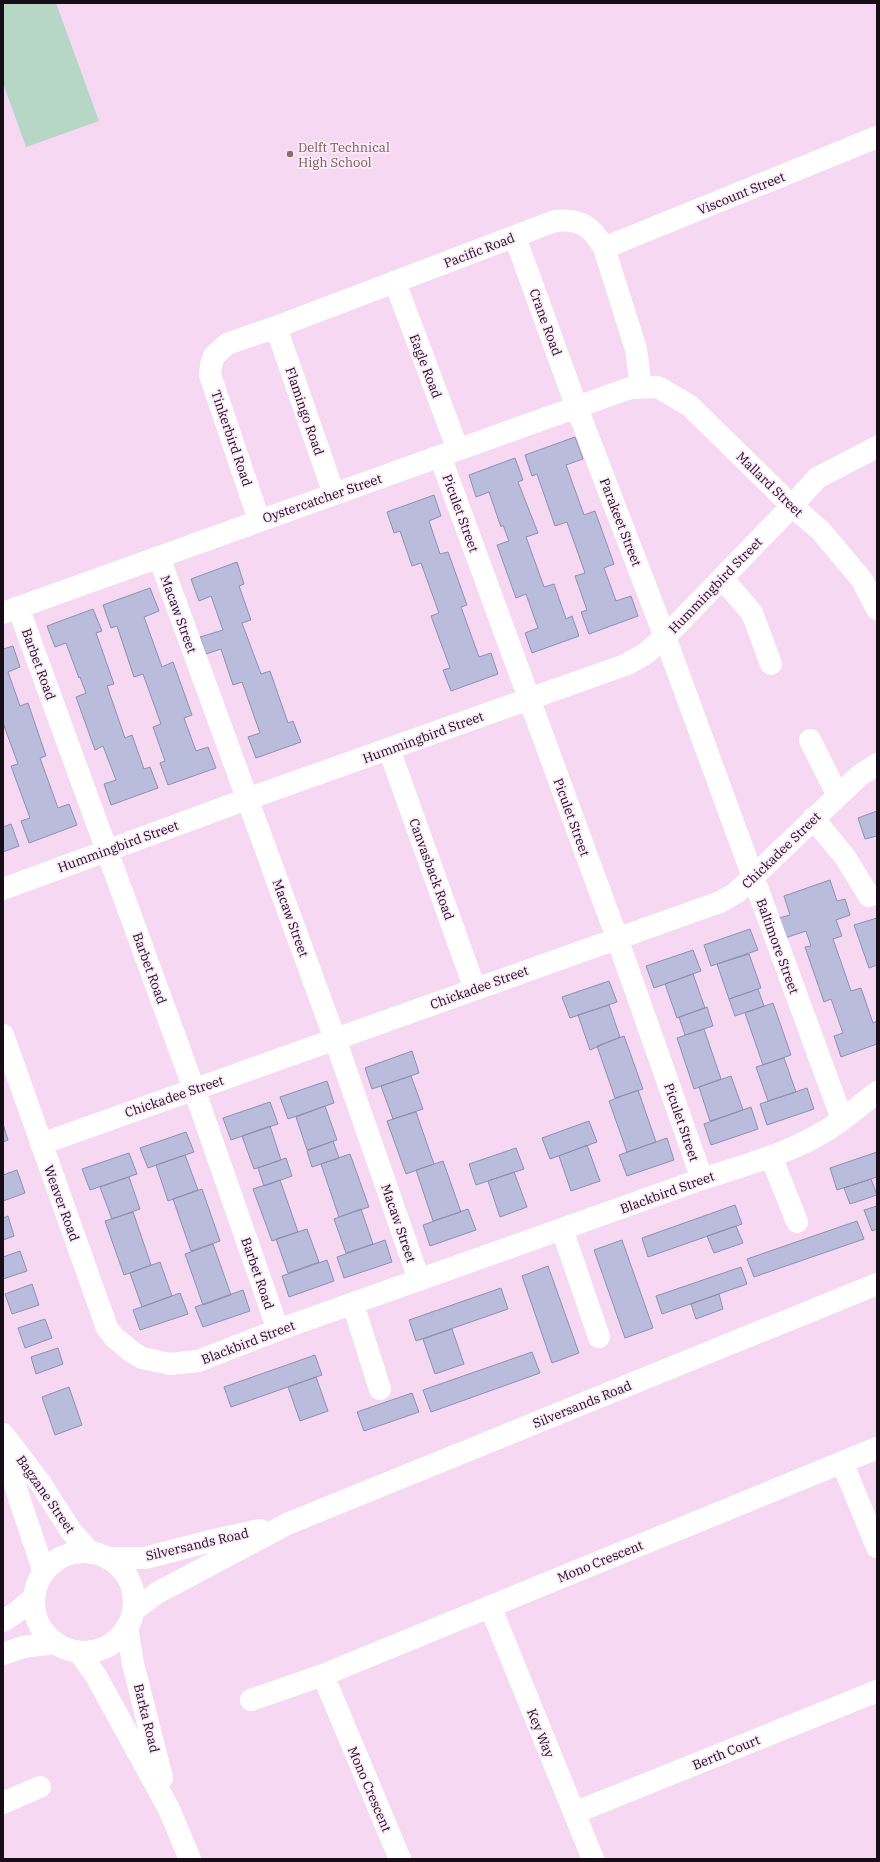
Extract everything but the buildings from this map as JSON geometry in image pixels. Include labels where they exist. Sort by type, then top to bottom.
[{"type":"street","name":"Viscount Street","points":[[604,248],[877,137]]},
{"type":"street","name":"Pacific Road","points":[[214,356],[227,344],[276,327],[554,221],[565,220],[576,221],[588,227],[598,236],[604,248],[636,349],[641,387]]},
{"type":"street","name":"Crane Road","points":[[515,237],[577,408]]},
{"type":"street","name":"Eagle Road","points":[[395,282],[449,453]]},
{"type":"street","name":"Flamingo Road","points":[[276,327],[334,494]]},
{"type":"street","name":"Tinkerbird Road","points":[[214,356],[210,375],[259,520]]},
{"type":"street","name":"Oystercatcher Street","points":[[11,610],[631,388],[641,387]]},
{"type":"street","name":"Mallard Street","points":[[641,387],[658,387],[690,406],[792,506],[821,531],[862,580],[877,610]]},
{"type":"street","name":"Parakeet Street","points":[[577,408],[665,637]]},
{"type":"street","name":"Hummingbird Street","points":[[3,889],[247,799],[625,665],[645,654],[665,637],[792,506],[817,478],[877,447]]},
{"type":"street","name":"Piculet Street","points":[[449,453],[528,700],[617,938],[702,1179]]},
{"type":"street","name":"Macaw Street","points":[[159,557],[335,1040],[419,1280]]},
{"type":"street","points":[[722,578],[752,614],[771,664]]},
{"type":"street","name":"Barbet Road","points":[[11,610],[107,850],[194,1089],[278,1330]]},
{"type":"street","name":"Baltimore Street","points":[[665,637],[842,1119]]},
{"type":"street","points":[[810,740],[838,796]]},
{"type":"street","name":"Canvasback Road","points":[[389,749],[475,989]]},
{"type":"street","name":"Chickadee Street","points":[[41,1144],[720,902],[736,893],[813,818],[859,776],[877,764]]},
{"type":"street","points":[[813,818],[845,857],[870,896]]},
{"type":"street","name":"Weaver Road","points":[[3,1035],[107,1328],[114,1337],[142,1358]]},
{"type":"street","name":"Blackbird Street","points":[[142,1358],[170,1364],[185,1364],[198,1361],[278,1330],[702,1179],[771,1156],[813,1138],[842,1119],[877,1092]]},
{"type":"street","points":[[771,1156],[797,1222]]},
{"type":"street","points":[[562,1229],[599,1337]]},
{"type":"street","name":"Silversands Road","points":[[130,1619],[157,1593],[287,1524],[877,1284]]},
{"type":"street","points":[[353,1304],[380,1389]]},
{"type":"street","name":"Bagzane Street","points":[[3,1434],[41,1484],[71,1531],[99,1555]]},
{"type":"street","name":"Bagzane Street","points":[[3,1439],[18,1495],[44,1572]]},
{"type":"street","name":"Mono Crescent","points":[[250,1700],[323,1675],[877,1448]]},
{"type":"street","points":[[842,1462],[877,1547]]},
{"type":"street","name":"Silversands Road","points":[[99,1555],[145,1558],[210,1541],[287,1524]]},
{"type":"street","points":[[78,1552],[99,1555],[120,1567],[129,1579],[134,1594],[130,1619],[119,1638],[107,1647],[93,1652],[79,1652],[67,1649],[46,1635],[39,1625],[34,1611],[34,1598],[37,1584],[44,1572],[53,1563],[65,1556],[78,1552]]},
{"type":"street","points":[[3,1620],[14,1614],[34,1598]]},
{"type":"street","name":"Key Way","points":[[490,1606],[593,1859]]},
{"type":"street","name":"Barka Road","points":[[130,1619],[133,1664],[170,1809]]},
{"type":"street","points":[[3,1654],[23,1647],[56,1643]]},
{"type":"street","name":"Barka Road","points":[[79,1652],[96,1676],[170,1809],[190,1859]]},
{"type":"street","name":"Mono Crescent","points":[[323,1675],[400,1859]]},
{"type":"street","name":"Berth Court","points":[[574,1813],[877,1691]]},
{"type":"street","points":[[3,1803],[40,1787]]},
{"type":"green space","points":[[3,3],[56,3],[99,121],[26,147],[3,83]]},
{"type":"place","name":"Delft Technical High School","points":[[290,154]]}]
